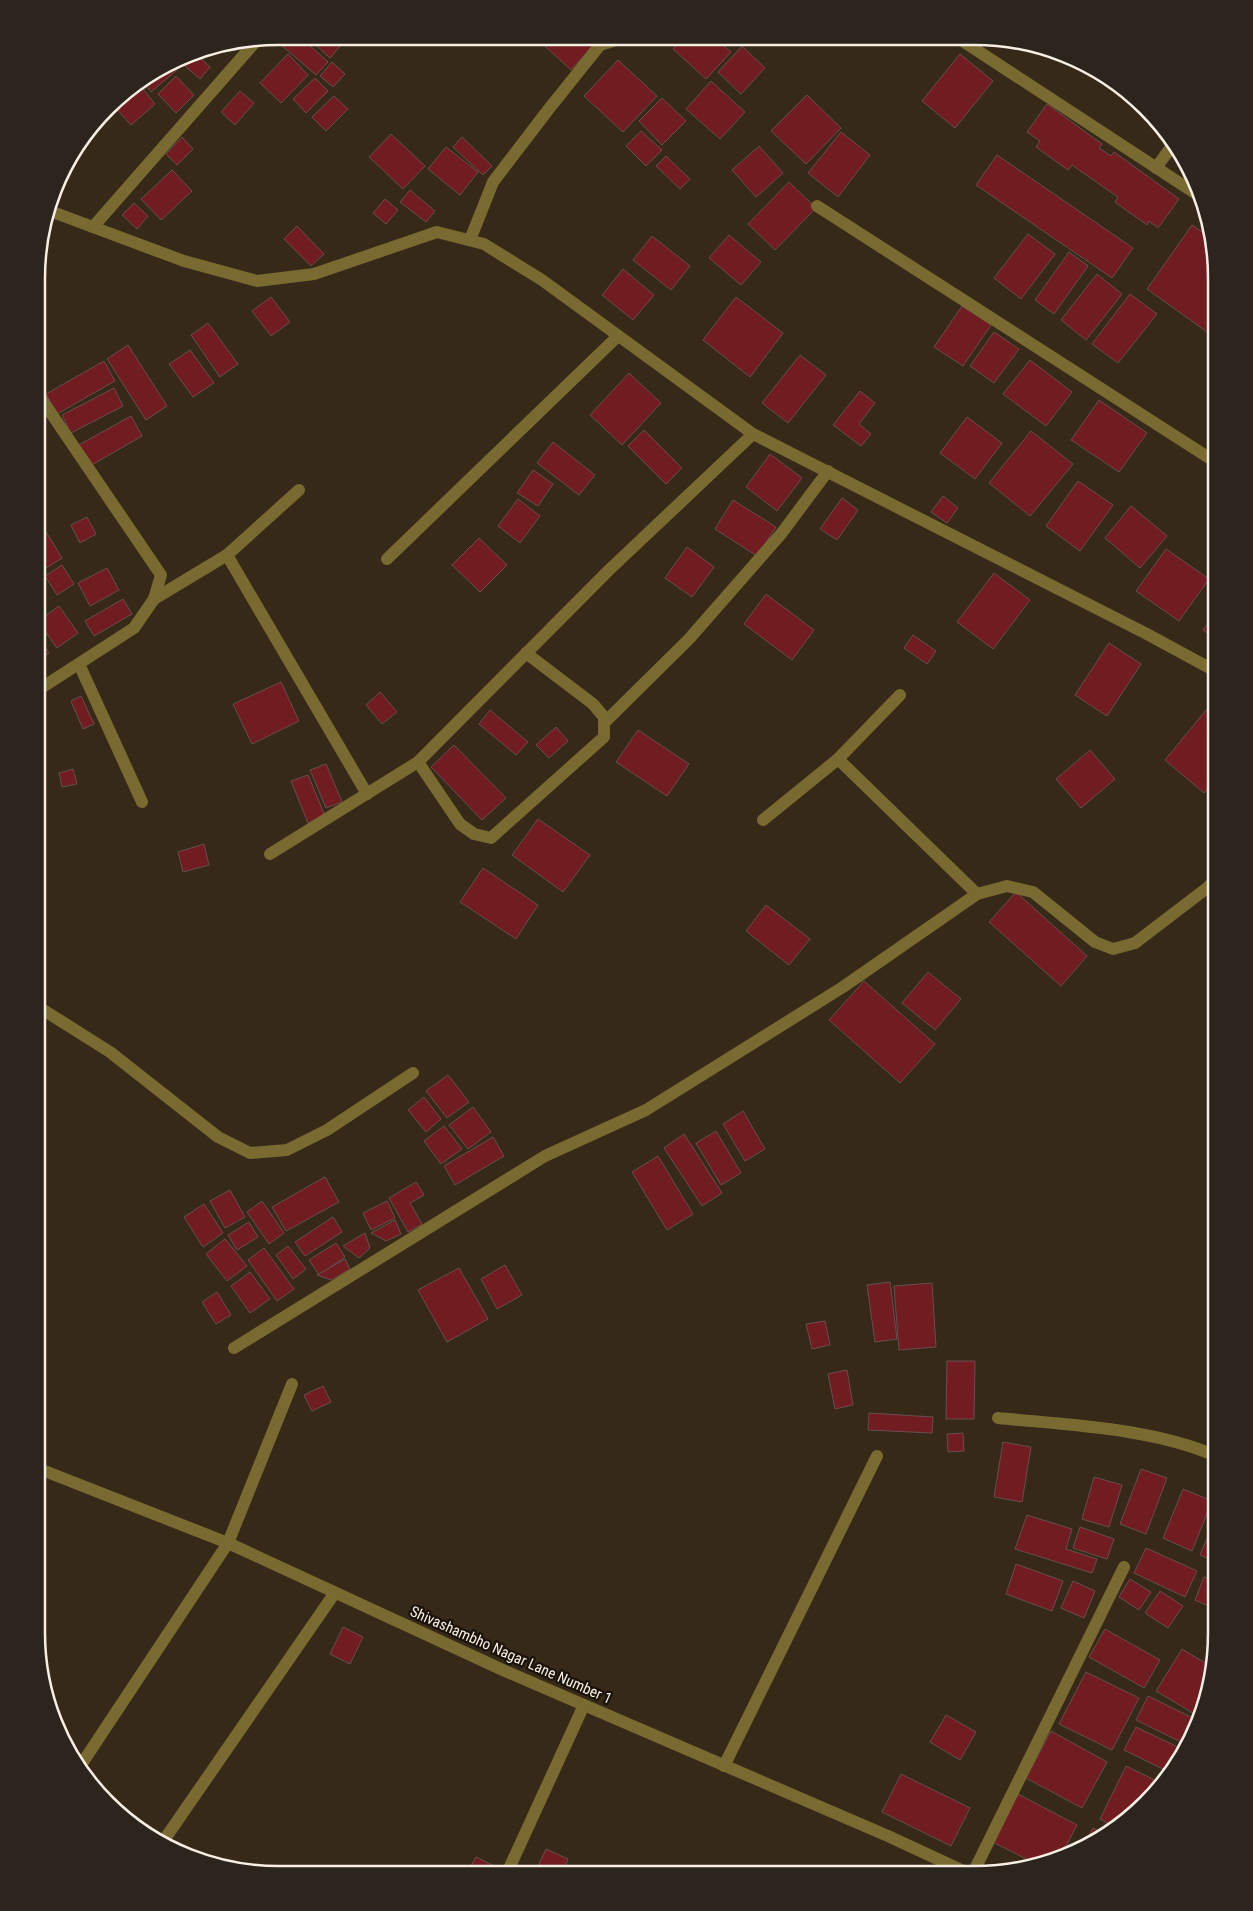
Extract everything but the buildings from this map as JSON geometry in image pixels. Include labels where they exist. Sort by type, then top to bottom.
[{"type":"street","points":[[470,240],[493,182],[599,45]]},
{"type":"street","points":[[969,45],[1191,190]]},
{"type":"street","points":[[93,228],[251,46]]},
{"type":"street","points":[[1156,168],[1170,149]]},
{"type":"street","points":[[817,206],[1208,457]]},
{"type":"street","points":[[55,212],[184,262],[257,281],[314,274],[437,232],[484,244],[542,280],[753,434],[1145,633],[1208,667]]},
{"type":"street","points":[[387,559],[618,336]]},
{"type":"street","points":[[45,404],[161,575],[154,599],[134,628],[45,685]]},
{"type":"street","points":[[270,854],[418,762],[609,570],[753,434]]},
{"type":"street","points":[[604,723],[695,632],[781,534],[828,471]]},
{"type":"street","points":[[154,599],[227,556],[299,490]]},
{"type":"street","points":[[227,556],[367,794]]},
{"type":"street","points":[[418,762],[460,824],[474,834],[491,838],[604,737],[604,717],[593,704],[526,653]]},
{"type":"street","points":[[78,664],[142,802]]},
{"type":"street","points":[[763,820],[838,760],[900,695]]},
{"type":"street","points":[[838,760],[976,894]]},
{"type":"street","points":[[234,1348],[545,1156],[646,1110],[843,987],[976,894],[1008,886],[1033,892],[1095,942],[1113,949],[1135,942],[1208,887]]},
{"type":"street","points":[[45,1011],[110,1052],[218,1137],[250,1153],[287,1150],[327,1130],[413,1074]]},
{"type":"street","points":[[83,1762],[228,1543],[292,1384]]},
{"type":"street","points":[[998,1418],[1104,1429],[1191,1445],[1208,1452]]},
{"type":"street","points":[[724,1766],[878,1456]]},
{"type":"street","name":"Shivashambho Nagar Lane Number 1","points":[[45,1472],[228,1543],[334,1594],[952,1866]]},
{"type":"street","points":[[976,1866],[1124,1567]]},
{"type":"street","points":[[166,1837],[334,1594]]},
{"type":"street","points":[[511,1866],[584,1705]]}]
